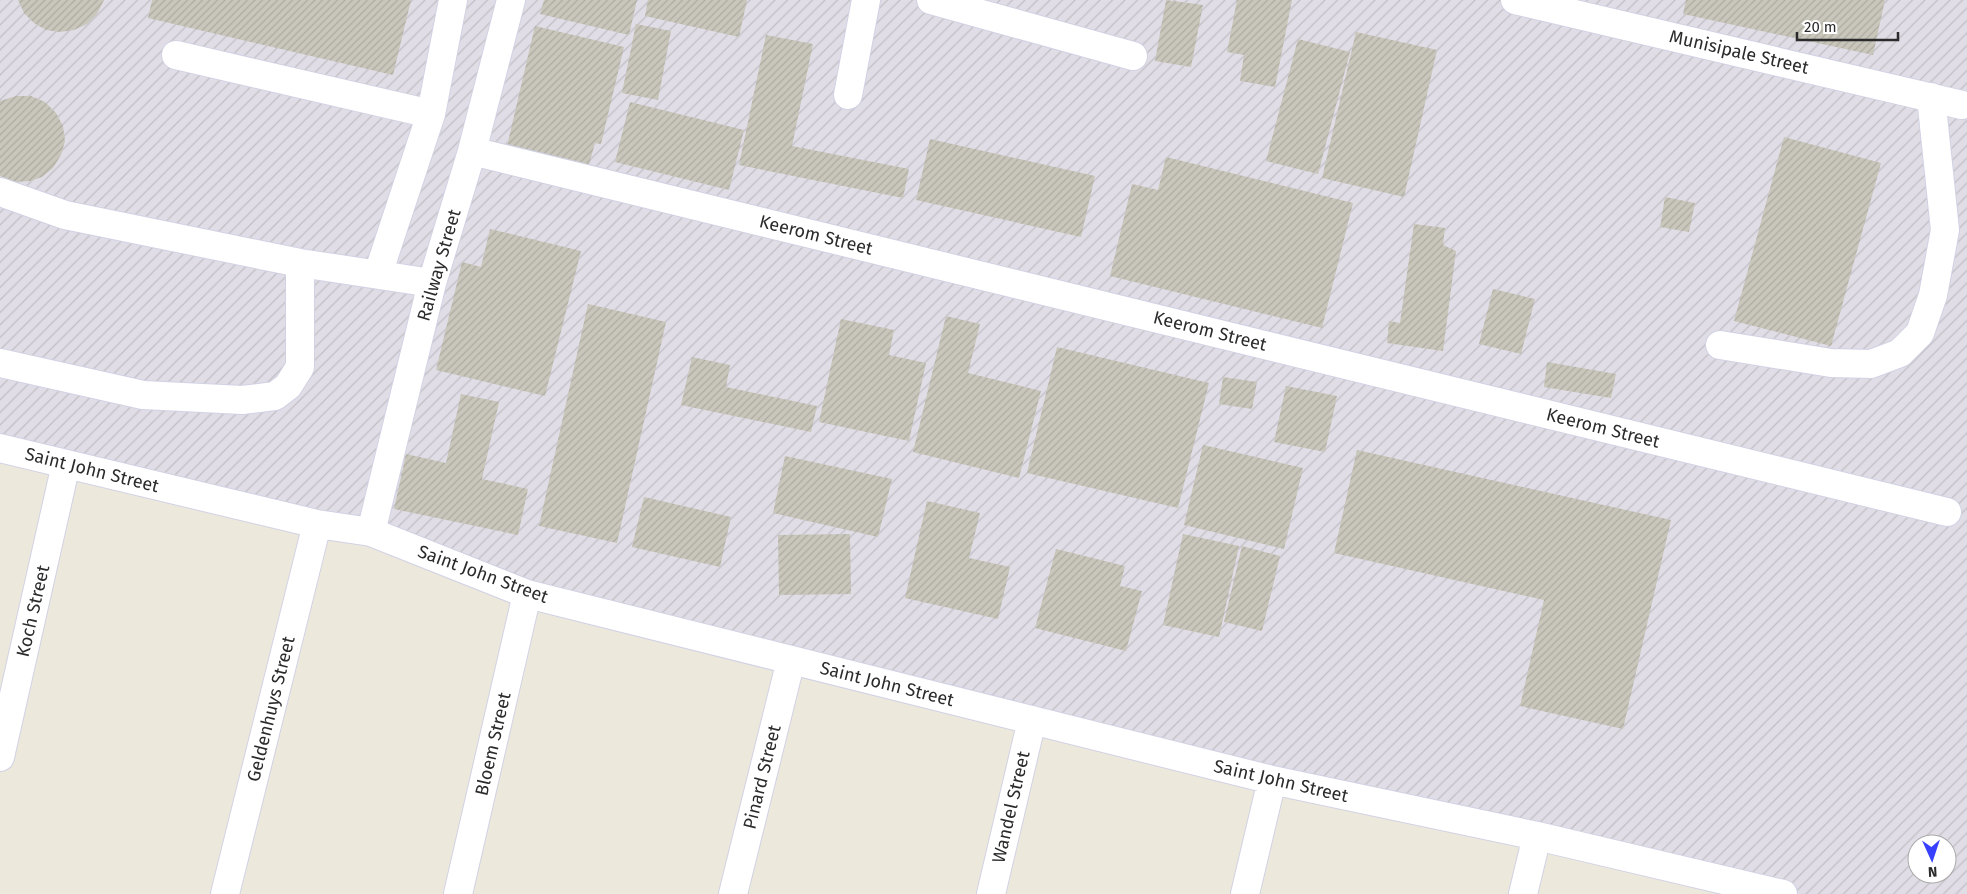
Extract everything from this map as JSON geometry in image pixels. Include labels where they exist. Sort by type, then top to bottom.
[{"type":"street","points":[[378,274],[431,114],[453,0]]},
{"type":"street","name":"Railway Street","points":[[371,532],[432,283],[472,151],[511,0]]},
{"type":"street","points":[[848,95],[866,0]]},
{"type":"street","points":[[932,0],[1133,56]]},
{"type":"street","name":"Munisipale Street","points":[[1515,0],[1962,104]]},
{"type":"street","points":[[176,56],[431,114]]},
{"type":"street","points":[[1720,345],[1831,363],[1871,364],[1900,353],[1920,333],[1933,295],[1945,230],[1931,97]]},
{"type":"street","name":"Keerom Street","points":[[472,151],[1947,512]]},
{"type":"street","points":[[0,192],[65,215],[300,263],[432,283]]},
{"type":"street","points":[[0,363],[142,395],[242,400],[275,396],[288,386],[300,367],[300,263]]},
{"type":"street","name":"Saint John Street","points":[[0,448],[317,524],[371,532],[527,594],[790,660],[1272,780],[1537,836],[1783,894]]},
{"type":"street","name":"Koch Street","points":[[0,757],[66,464]]},
{"type":"street","name":"Geldenhuys Street","points":[[225,894],[317,524]]},
{"type":"street","name":"Bloem Street","points":[[458,894],[527,594]]},
{"type":"street","name":"Pinard Street","points":[[733,894],[790,660]]},
{"type":"street","name":"Wandel Street","points":[[991,894],[1032,720]]},
{"type":"street","points":[[1245,894],[1272,780]]},
{"type":"street","points":[[1523,894],[1537,836]]},
{"type":"shaded area","points":[[0,0],[1967,0],[1967,894],[1783,894],[527,594],[371,532],[0,448]]},
{"type":"building","points":[[18,0],[104,0],[97,14],[87,24],[74,30],[60,32],[46,30],[34,23],[24,13]]},
{"type":"building","points":[[152,0],[411,0],[393,75],[148,18]]},
{"type":"building","points":[[544,0],[637,0],[629,35],[540,14]]},
{"type":"building","points":[[648,0],[747,0],[739,37],[645,16]]},
{"type":"building","points":[[1166,0],[1203,5],[1191,67],[1155,61]]},
{"type":"building","points":[[1237,0],[1292,0],[1275,87],[1240,81],[1244,55],[1227,52]]},
{"type":"building","points":[[1686,0],[1885,0],[1873,55],[1683,14]]},
{"type":"building","points":[[636,24],[671,31],[658,100],[622,93]]},
{"type":"building","points":[[535,26],[624,47],[601,144],[595,143],[589,165],[507,146]]},
{"type":"building","points":[[1356,32],[1437,50],[1404,197],[1322,178]]},
{"type":"building","points":[[766,35],[813,44],[792,146],[909,169],[903,198],[739,165]]},
{"type":"building","points":[[1298,39],[1350,52],[1318,174],[1266,161]]},
{"type":"building","points":[[16,96],[31,96],[45,102],[56,113],[63,126],[65,141],[61,155],[53,168],[42,177],[30,181],[16,182],[0,176],[0,101]]},
{"type":"building","points":[[630,102],[744,130],[729,190],[615,162]]},
{"type":"building","points":[[1784,137],[1881,163],[1831,346],[1734,321]]},
{"type":"building","points":[[930,139],[1095,176],[1081,237],[916,200]]},
{"type":"building","points":[[1166,157],[1353,203],[1322,328],[1110,276],[1132,184],[1158,190]]},
{"type":"building","points":[[1665,197],[1695,203],[1689,232],[1660,227]]},
{"type":"building","points":[[1414,224],[1445,228],[1443,245],[1456,251],[1443,351],[1387,343],[1389,321],[1400,323]]},
{"type":"building","points":[[490,229],[581,251],[545,396],[436,370],[462,262],[481,267]]},
{"type":"building","points":[[1493,289],[1535,299],[1521,354],[1479,344]]},
{"type":"building","points":[[588,304],[666,322],[617,543],[539,526]]},
{"type":"building","points":[[946,316],[980,324],[968,373],[1041,391],[1019,478],[913,452]]},
{"type":"building","points":[[841,319],[894,330],[889,355],[926,363],[909,441],[819,422]]},
{"type":"building","points":[[1057,347],[1209,383],[1178,508],[1027,473]]},
{"type":"building","points":[[692,357],[730,365],[726,387],[817,406],[811,432],[681,405]]},
{"type":"building","points":[[1547,362],[1616,374],[1611,398],[1544,387]]},
{"type":"building","points":[[1223,377],[1257,382],[1252,409],[1219,404]]},
{"type":"building","points":[[1286,386],[1337,396],[1325,452],[1274,442]]},
{"type":"building","points":[[461,394],[499,402],[482,479],[528,489],[518,535],[394,509],[406,454],[446,463]]},
{"type":"building","points":[[1203,445],[1303,468],[1284,549],[1184,525]]},
{"type":"building","points":[[1357,450],[1671,520],[1623,729],[1520,706],[1544,600],[1334,553]]},
{"type":"building","points":[[785,456],[892,479],[878,537],[773,513]]},
{"type":"building","points":[[644,497],[731,517],[720,567],[632,547]]},
{"type":"building","points":[[927,501],[980,513],[969,558],[1010,567],[998,619],[905,598]]},
{"type":"building","points":[[850,534],[851,594],[779,595],[778,535]]},
{"type":"building","points":[[1183,534],[1239,546],[1219,637],[1163,625]]},
{"type":"building","points":[[1242,546],[1280,556],[1262,631],[1224,622]]},
{"type":"building","points":[[1056,549],[1125,566],[1120,586],[1142,591],[1126,651],[1035,628]]}]
